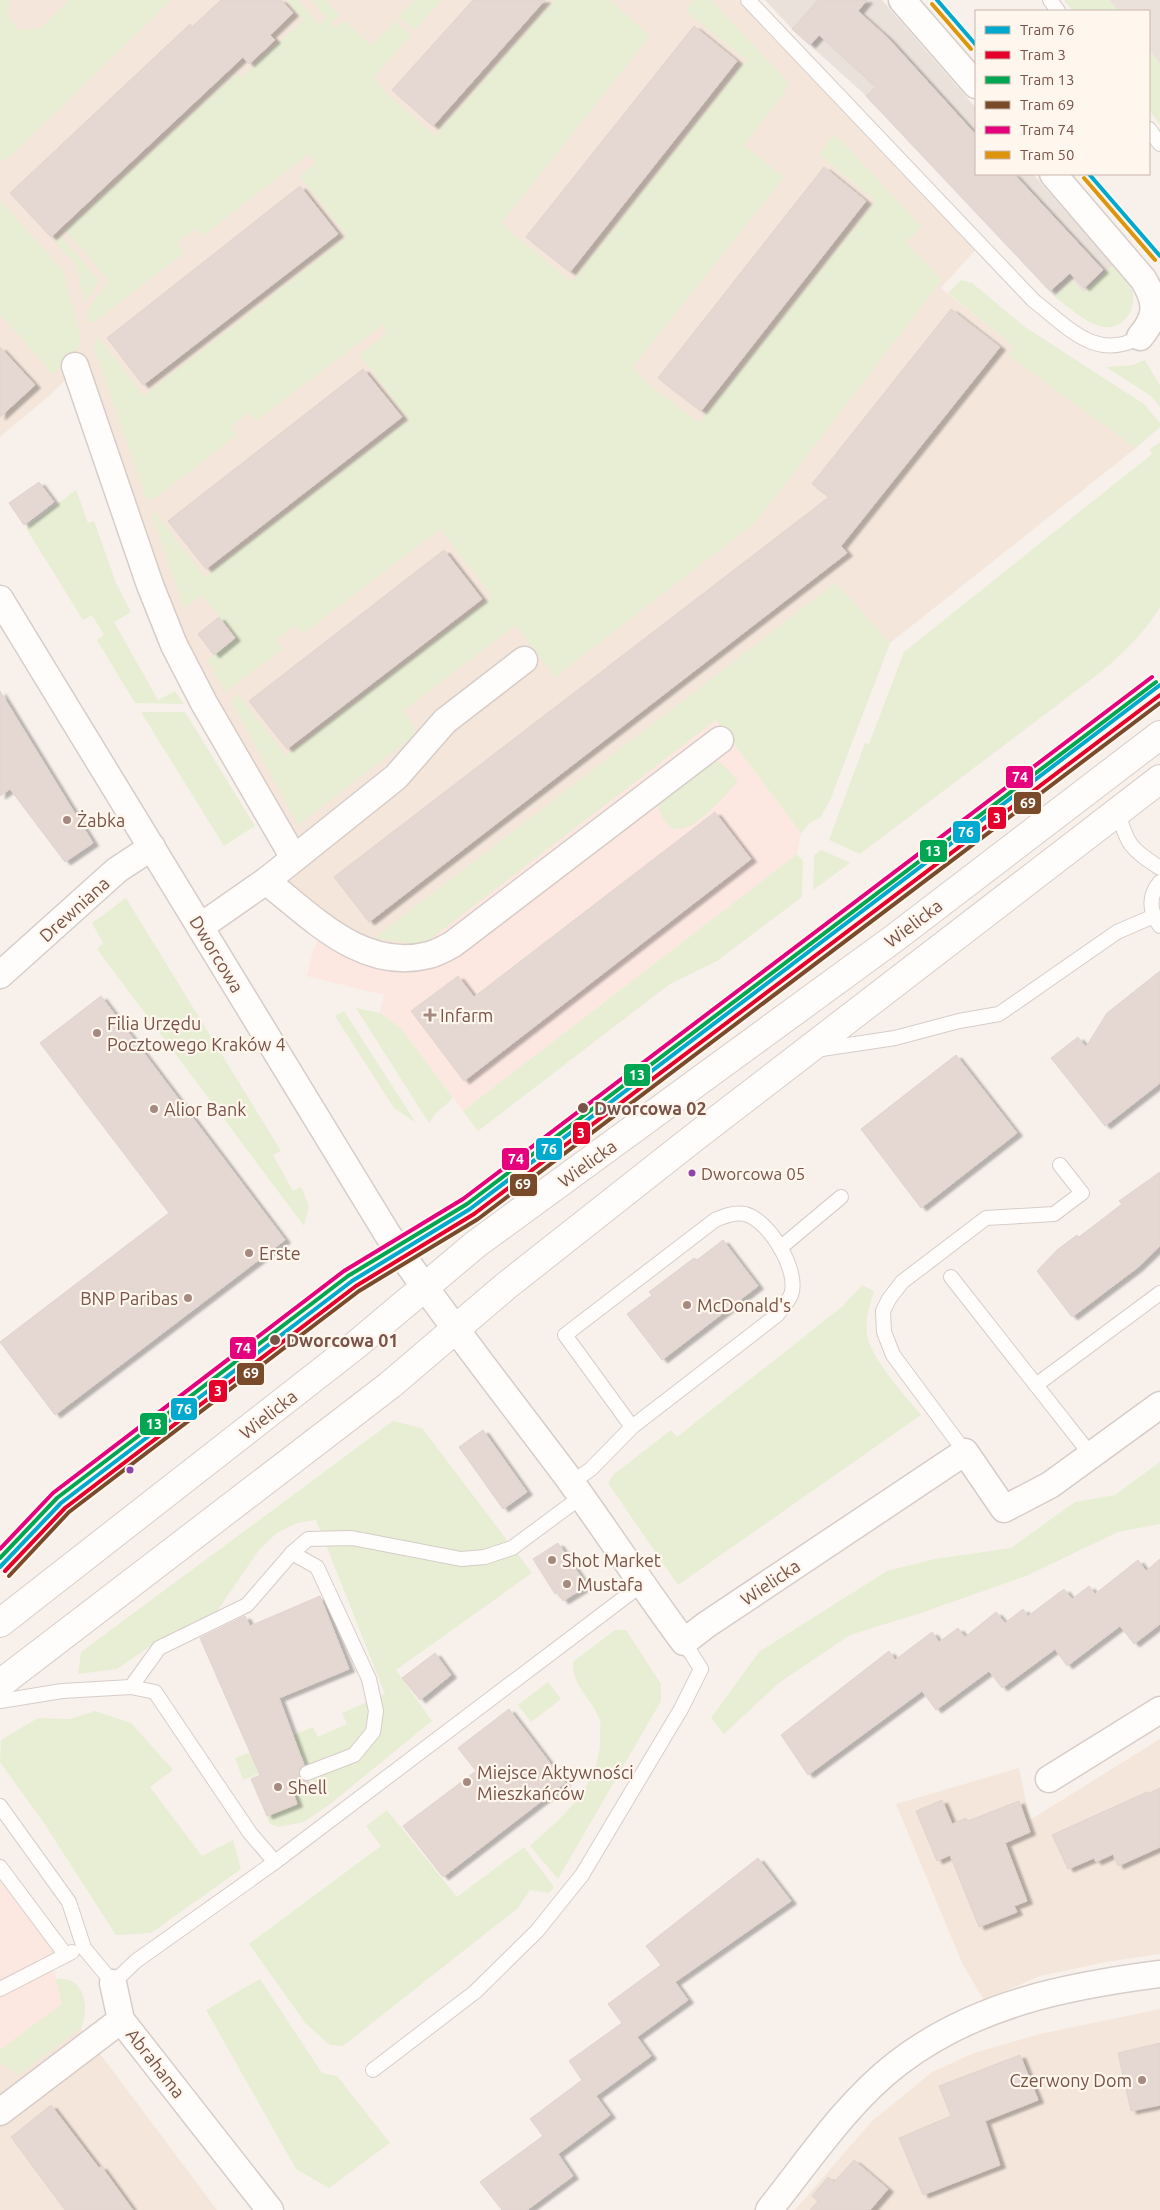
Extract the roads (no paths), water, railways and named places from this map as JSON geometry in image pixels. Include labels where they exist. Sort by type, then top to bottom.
[{"type":"main road","name":"Wielicka","points":[[0,1623],[349,1350],[422,1287],[490,1234],[963,886],[1160,735]]},
{"type":"main road","name":"Wielicka","points":[[0,1684],[384,1390],[506,1286],[805,1052],[1160,779]]},
{"type":"street","points":[[902,0],[975,84]]},
{"type":"street","points":[[1054,175],[1143,279],[1152,294],[1154,310],[1150,325],[1140,337]]},
{"type":"street","points":[[75,366],[150,585],[174,645],[204,703],[294,858]]},
{"type":"street","name":"Dworcowa","points":[[0,599],[370,1207],[422,1287],[456,1330]]},
{"type":"street","points":[[200,927],[266,881],[396,777],[445,721],[524,660]]},
{"type":"street","points":[[266,881],[342,941],[362,951],[385,957],[402,958],[431,955],[453,944],[720,740]]},
{"type":"street","name":"Drewniana","points":[[0,976],[117,870],[152,847]]},
{"type":"street","points":[[456,1330],[576,1490],[641,1585],[684,1642]]},
{"type":"street","points":[[965,1452],[1004,1509],[1050,1485],[1160,1406]]},
{"type":"street","name":"Wielicka","points":[[684,1642],[706,1625],[965,1452]]},
{"type":"street","points":[[1049,1779],[1160,1710]]},
{"type":"street","points":[[769,2210],[846,2112],[898,2063],[946,2031],[989,2010],[1043,1995],[1110,1980],[1160,1974]]},
{"type":"street","name":"Abrahama","points":[[113,1983],[121,2020],[270,2210]]},
{"type":"street","points":[[0,2112],[121,2020]]},
{"type":"lane","points":[[748,0],[1034,301],[1095,344],[1111,347],[1126,345],[1140,337]]},
{"type":"lane","points":[[1150,131],[1160,144]]},
{"type":"lane","points":[[1118,812],[1126,839],[1135,850],[1160,868]]},
{"type":"lane","points":[[805,1052],[895,1038],[999,1014],[1118,932],[1157,921],[1151,897],[1160,882]]},
{"type":"lane","points":[[965,1452],[893,1355],[884,1332],[883,1311],[889,1299],[902,1282],[986,1218],[1054,1214],[1082,1193],[1060,1165]]},
{"type":"lane","points":[[780,1248],[841,1197]]},
{"type":"lane","points":[[131,1687],[159,1648],[247,1605],[292,1553],[308,1539],[352,1538],[461,1559],[485,1557],[512,1548],[576,1490],[591,1469],[632,1427],[778,1315],[791,1295],[793,1275],[786,1256],[759,1221],[745,1214],[730,1214],[715,1220],[564,1335],[632,1427]]},
{"type":"lane","points":[[951,1277],[1091,1455]]},
{"type":"lane","points":[[1036,1385],[1160,1294]]},
{"type":"lane","points":[[292,1553],[318,1567],[369,1679],[376,1711],[373,1732],[354,1755],[307,1773]]},
{"type":"lane","points":[[113,1983],[136,1961],[275,1862],[641,1585]]},
{"type":"lane","points":[[373,2070],[475,1992],[537,1931],[582,1875],[676,1717],[701,1669],[684,1642]]},
{"type":"lane","points":[[0,1700],[62,1691],[131,1687],[156,1692],[250,1833],[275,1862]]},
{"type":"lane","name":"Abrahama","points":[[0,1806],[69,1902],[84,1948],[113,1983]]},
{"type":"lane","points":[[0,1867],[65,1954]]},
{"type":"lane","points":[[0,1990],[65,1954],[84,1948]]},
{"type":"tram line","name":"76","points":[[937,0],[975,44]]},
{"type":"tram line","name":"50","points":[[932,4],[971,49]]},
{"type":"tram line","name":"76","points":[[1090,175],[1160,256]]},
{"type":"tram line","name":"50","points":[[1084,178],[1155,260]]},
{"type":"tram line","name":"74","points":[[0,1549],[53,1493],[344,1271],[463,1199],[1152,677]]},
{"type":"tram line","name":"13","points":[[0,1558],[57,1498],[348,1276],[467,1204],[1156,682]]},
{"type":"tram line","name":"76","points":[[0,1567],[61,1503],[352,1281],[470,1209],[1160,685]]},
{"type":"tram line","name":"3","points":[[5,1571],[65,1508],[356,1286],[474,1214],[1160,695]]},
{"type":"tram line","name":"69","points":[[9,1576],[69,1512],[359,1291],[478,1219],[1160,703]]},
{"type":"place","name":"Żabka","points":[[67,820]]},
{"type":"place","name":"Infarm","points":[[430,1015]]},
{"type":"place","name":"Filia Urzędu Pocztowego Kraków 4","points":[[97,1033]]},
{"type":"place","name":"Dworcowa 02","points":[[583,1108]]},
{"type":"place","name":"Alior Bank","points":[[154,1109]]},
{"type":"place","name":"Dworcowa 05","points":[[692,1173]]},
{"type":"place","name":"Erste","points":[[249,1253]]},
{"type":"place","name":"BNP Paribas","points":[[188,1298]]},
{"type":"place","name":"McDonald's","points":[[687,1305]]},
{"type":"place","name":"Dworcowa 01","points":[[275,1340]]},
{"type":"place","name":"Shot Market","points":[[552,1560]]},
{"type":"place","name":"Mustafa","points":[[567,1584]]},
{"type":"place","name":"Miejsce Aktywności Mieszkańców","points":[[467,1782]]},
{"type":"place","name":"Shell","points":[[278,1787]]},
{"type":"place","name":"Czerwony Dom","points":[[1142,2080]]}]
